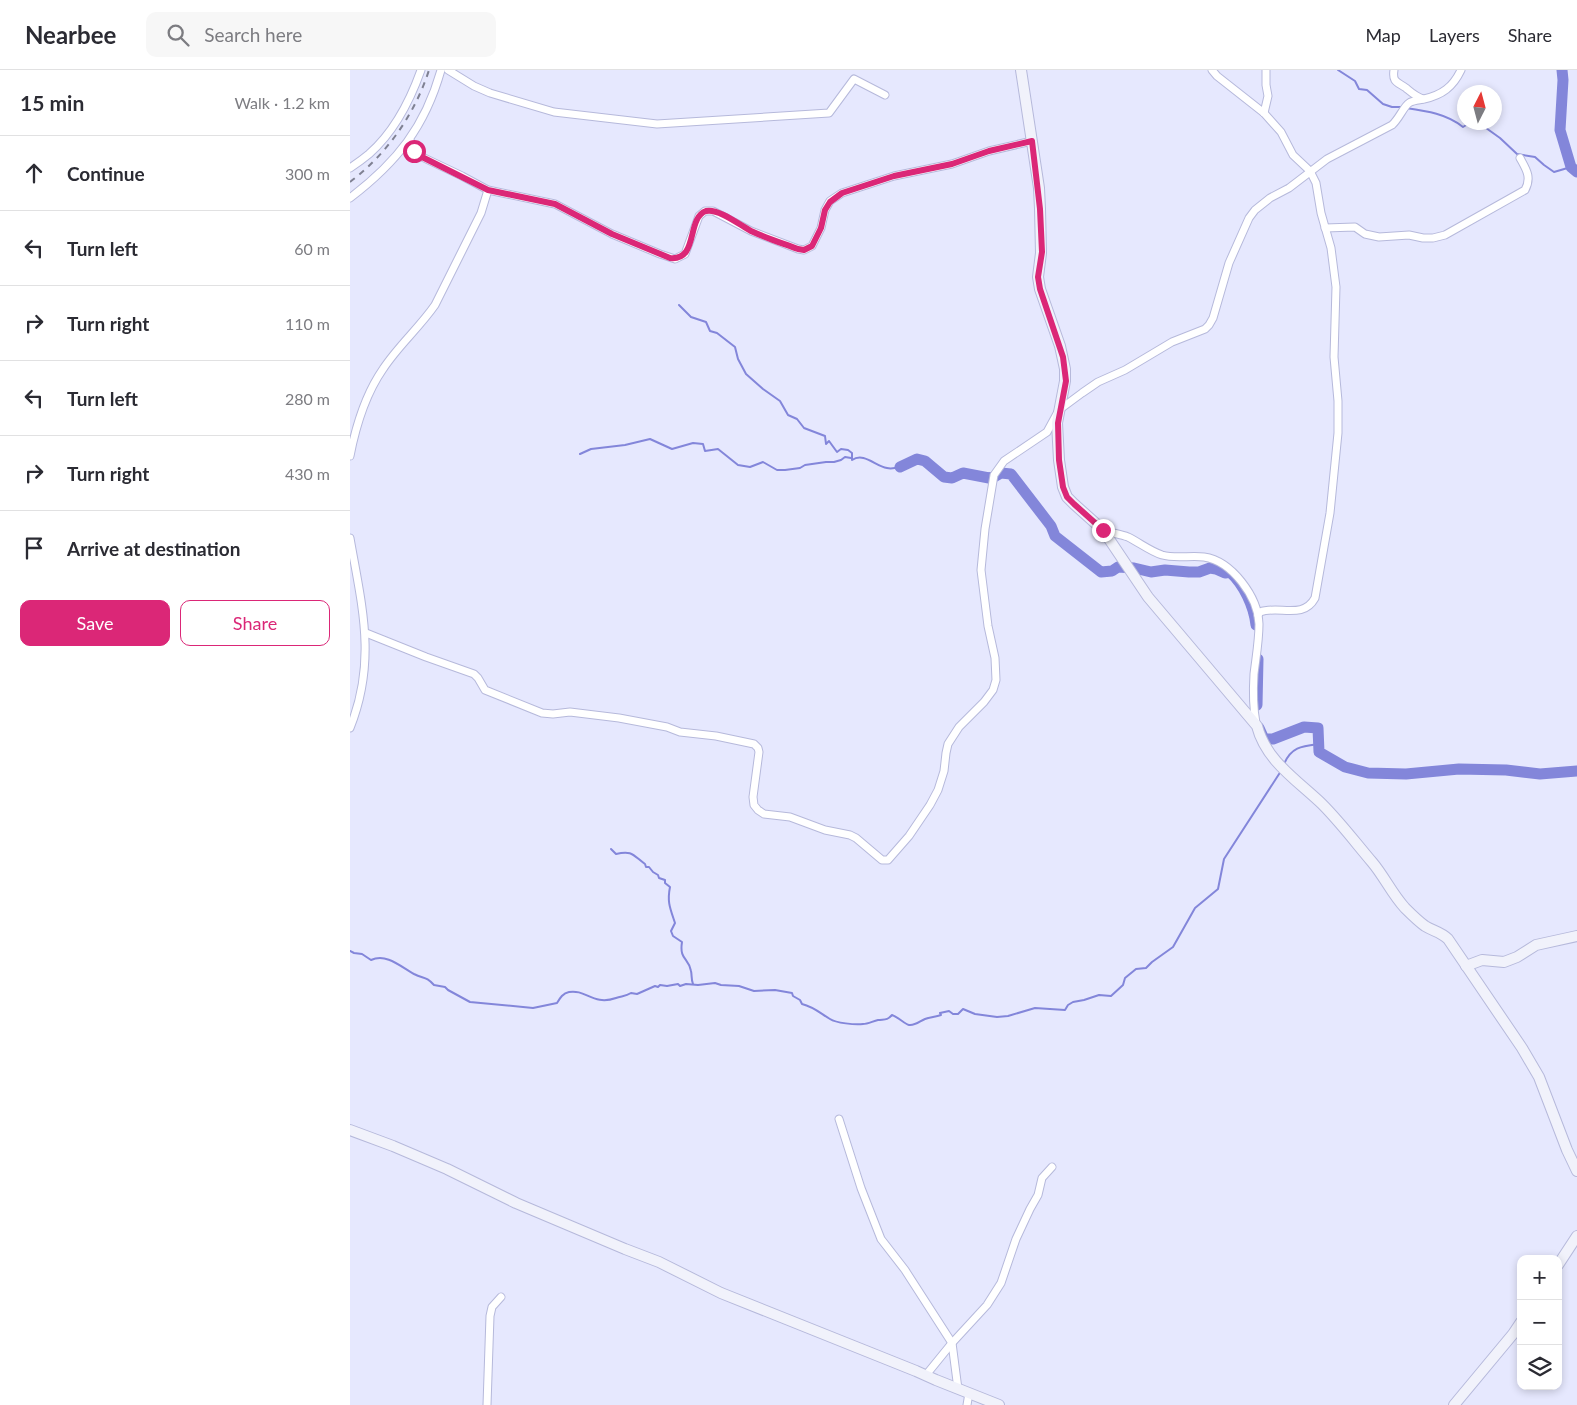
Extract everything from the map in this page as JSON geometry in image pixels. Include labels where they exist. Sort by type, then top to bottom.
[{"type":"street","points":[[350,168],[369,154],[397,120],[406,107],[421,70]]},
{"type":"street","points":[[350,198],[374,178],[410,140],[430,104],[441,70]]},
{"type":"street","points":[[448,70],[474,86],[490,93],[554,112],[657,124],[829,113],[854,79],[885,95]]},
{"type":"street","points":[[1021,70],[1039,188],[1042,252],[1038,277],[1065,369],[1066,381],[1058,423],[1059,460],[1063,487],[1067,497],[1103,530],[1148,597],[1257,726]]},
{"type":"street","points":[[1212,70],[1233,90],[1264,113],[1281,132],[1293,155],[1310,171],[1316,183],[1321,213],[1331,248],[1336,287],[1334,356],[1338,413],[1337,447],[1330,513],[1318,588],[1313,602],[1304,609],[1287,611],[1269,610],[1260,612],[1258,615]]},
{"type":"street","points":[[1264,113],[1268,96],[1266,70]]},
{"type":"street","points":[[1394,70],[1395,81],[1399,85],[1414,96],[1423,99]]},
{"type":"street","points":[[366,633],[474,674],[485,690],[542,713],[570,712],[619,718],[667,727],[680,732],[716,736],[754,744],[759,752],[753,797],[754,805],[758,810],[764,814],[790,817],[825,830],[850,835],[882,860],[888,860],[909,836],[938,790],[944,771],[948,744],[959,727],[993,690],[996,680],[997,669],[988,626],[981,570],[985,529],[994,475],[1004,461],[1047,432],[1060,410],[1098,382],[1125,370],[1172,342],[1200,331],[1209,325],[1213,318],[1228,263],[1249,218],[1262,202],[1289,188],[1327,159],[1392,125],[1399,118],[1407,104],[1439,95],[1448,89],[1461,70]]},
{"type":"street","points":[[410,140],[414,151],[420,156],[488,190],[555,204],[612,234],[675,259],[685,254],[699,216],[705,211],[713,211],[751,231],[804,250],[812,246],[817,239],[825,210],[830,202],[842,193],[894,176],[952,164],[989,151],[1032,141]]},
{"type":"street","points":[[1325,228],[1354,228],[1379,238],[1399,235],[1433,238],[1445,235],[1525,190],[1529,183],[1528,172],[1520,158]]},
{"type":"street","points":[[350,456],[360,414],[373,384],[383,368],[435,305],[480,213],[488,190]]},
{"type":"street","points":[[1103,530],[1131,538],[1146,548],[1166,556],[1204,557],[1215,560],[1235,573],[1245,588],[1258,615],[1253,693],[1257,726],[1263,744],[1277,763],[1322,804],[1375,866],[1393,894],[1406,908],[1424,925],[1442,933],[1448,939],[1522,1048],[1539,1078],[1577,1171]]},
{"type":"street","points":[[350,538],[366,633],[364,683],[350,728]]},
{"type":"street","points":[[1466,966],[1482,960],[1504,962],[1517,957],[1536,945],[1577,936]]},
{"type":"street","points":[[839,1119],[861,1188],[881,1239],[905,1270],[952,1344],[958,1389]]},
{"type":"street","points":[[350,1130],[394,1146],[447,1169],[516,1203],[659,1262],[721,1293],[926,1375],[968,1394],[1000,1405]]},
{"type":"street","points":[[926,1375],[987,1305],[1001,1283],[1016,1239],[1038,1195],[1042,1178],[1052,1167]]},
{"type":"street","points":[[1562,1259],[1577,1236]]},
{"type":"street","points":[[487,1405],[490,1316],[492,1307],[501,1297]]},
{"type":"street","points":[[1454,1405],[1517,1328]]},
{"type":"street","points":[[967,1405],[968,1394]]},
{"type":"waterway","points":[[1338,70],[1355,81],[1359,89],[1367,90],[1383,104],[1392,107],[1402,107]]},
{"type":"waterway","points":[[1562,70],[1560,130],[1571,167],[1577,172]]},
{"type":"waterway","points":[[1406,108],[1443,116],[1457,123]]},
{"type":"waterway","points":[[1489,130],[1517,154],[1535,157],[1554,172],[1571,167]]},
{"type":"waterway","points":[[679,305],[691,317],[706,322],[710,331],[717,333],[735,347],[738,359],[746,374],[780,401],[788,415],[797,419],[804,428],[825,436],[826,444],[829,441],[837,452],[841,449],[848,450],[852,453],[852,460],[865,458],[883,467],[900,467]]},
{"type":"waterway","points":[[580,454],[591,449],[625,445],[650,439],[672,449],[693,443],[703,444],[705,451],[718,449],[738,465],[750,467],[763,462],[777,470],[834,462],[845,457],[851,458]]},
{"type":"waterway","points":[[900,467],[917,459],[925,461],[944,477],[952,478],[963,473],[989,478],[1001,473],[1011,474],[1051,526],[1055,536],[1101,572],[1112,571],[1118,567],[1151,572],[1165,570],[1199,572],[1210,568],[1225,573],[1230,572],[1248,596],[1256,625]]},
{"type":"waterway","points":[[1257,705],[1258,659]]},
{"type":"waterway","points":[[1259,728],[1264,739],[1273,739],[1304,727],[1318,728],[1319,752],[1345,767],[1368,773],[1406,774],[1459,769],[1506,770],[1540,774],[1577,771]]},
{"type":"waterway","points":[[1284,764],[1290,754],[1298,748],[1318,744]]},
{"type":"waterway","points":[[350,951],[362,954],[371,960],[383,958],[394,962],[414,974],[427,979],[434,985],[445,987],[470,1002],[533,1008],[557,1003],[563,995],[569,992],[608,1000],[631,993],[637,994],[660,985],[678,984],[680,986],[715,983],[739,986],[754,991],[775,990],[792,993],[802,1004],[813,1008],[830,1019],[851,1024],[867,1024],[887,1019],[892,1015],[911,1025],[927,1018],[941,1015],[940,1013],[949,1011],[953,1014],[958,1014],[963,1009],[975,1014],[997,1017],[1008,1016],[1035,1008],[1065,1010],[1073,1002],[1099,995],[1111,996],[1123,985],[1125,978],[1136,969],[1146,968],[1173,947],[1195,908],[1218,889],[1224,859],[1281,771]]},
{"type":"waterway","points":[[611,849],[616,854],[629,853],[635,856],[658,875],[659,878],[665,880],[665,883],[670,887],[670,909],[675,923],[671,931],[673,936],[682,942],[683,956],[690,967],[693,984]]},
{"type":"railway","points":[[350,182],[376,159],[398,132],[416,102],[429,70]]},
{"type":"route","points":[[414,151],[420,156],[488,190],[555,204],[602,230],[675,259],[685,254],[696,222],[705,211],[721,214],[751,231],[804,250],[812,246],[817,239],[825,210],[835,196],[894,176],[952,164],[989,151],[1032,141],[1039,188],[1042,252],[1038,277],[1065,369],[1066,381],[1058,423],[1059,460],[1063,487],[1067,497],[1103,530]]}]
